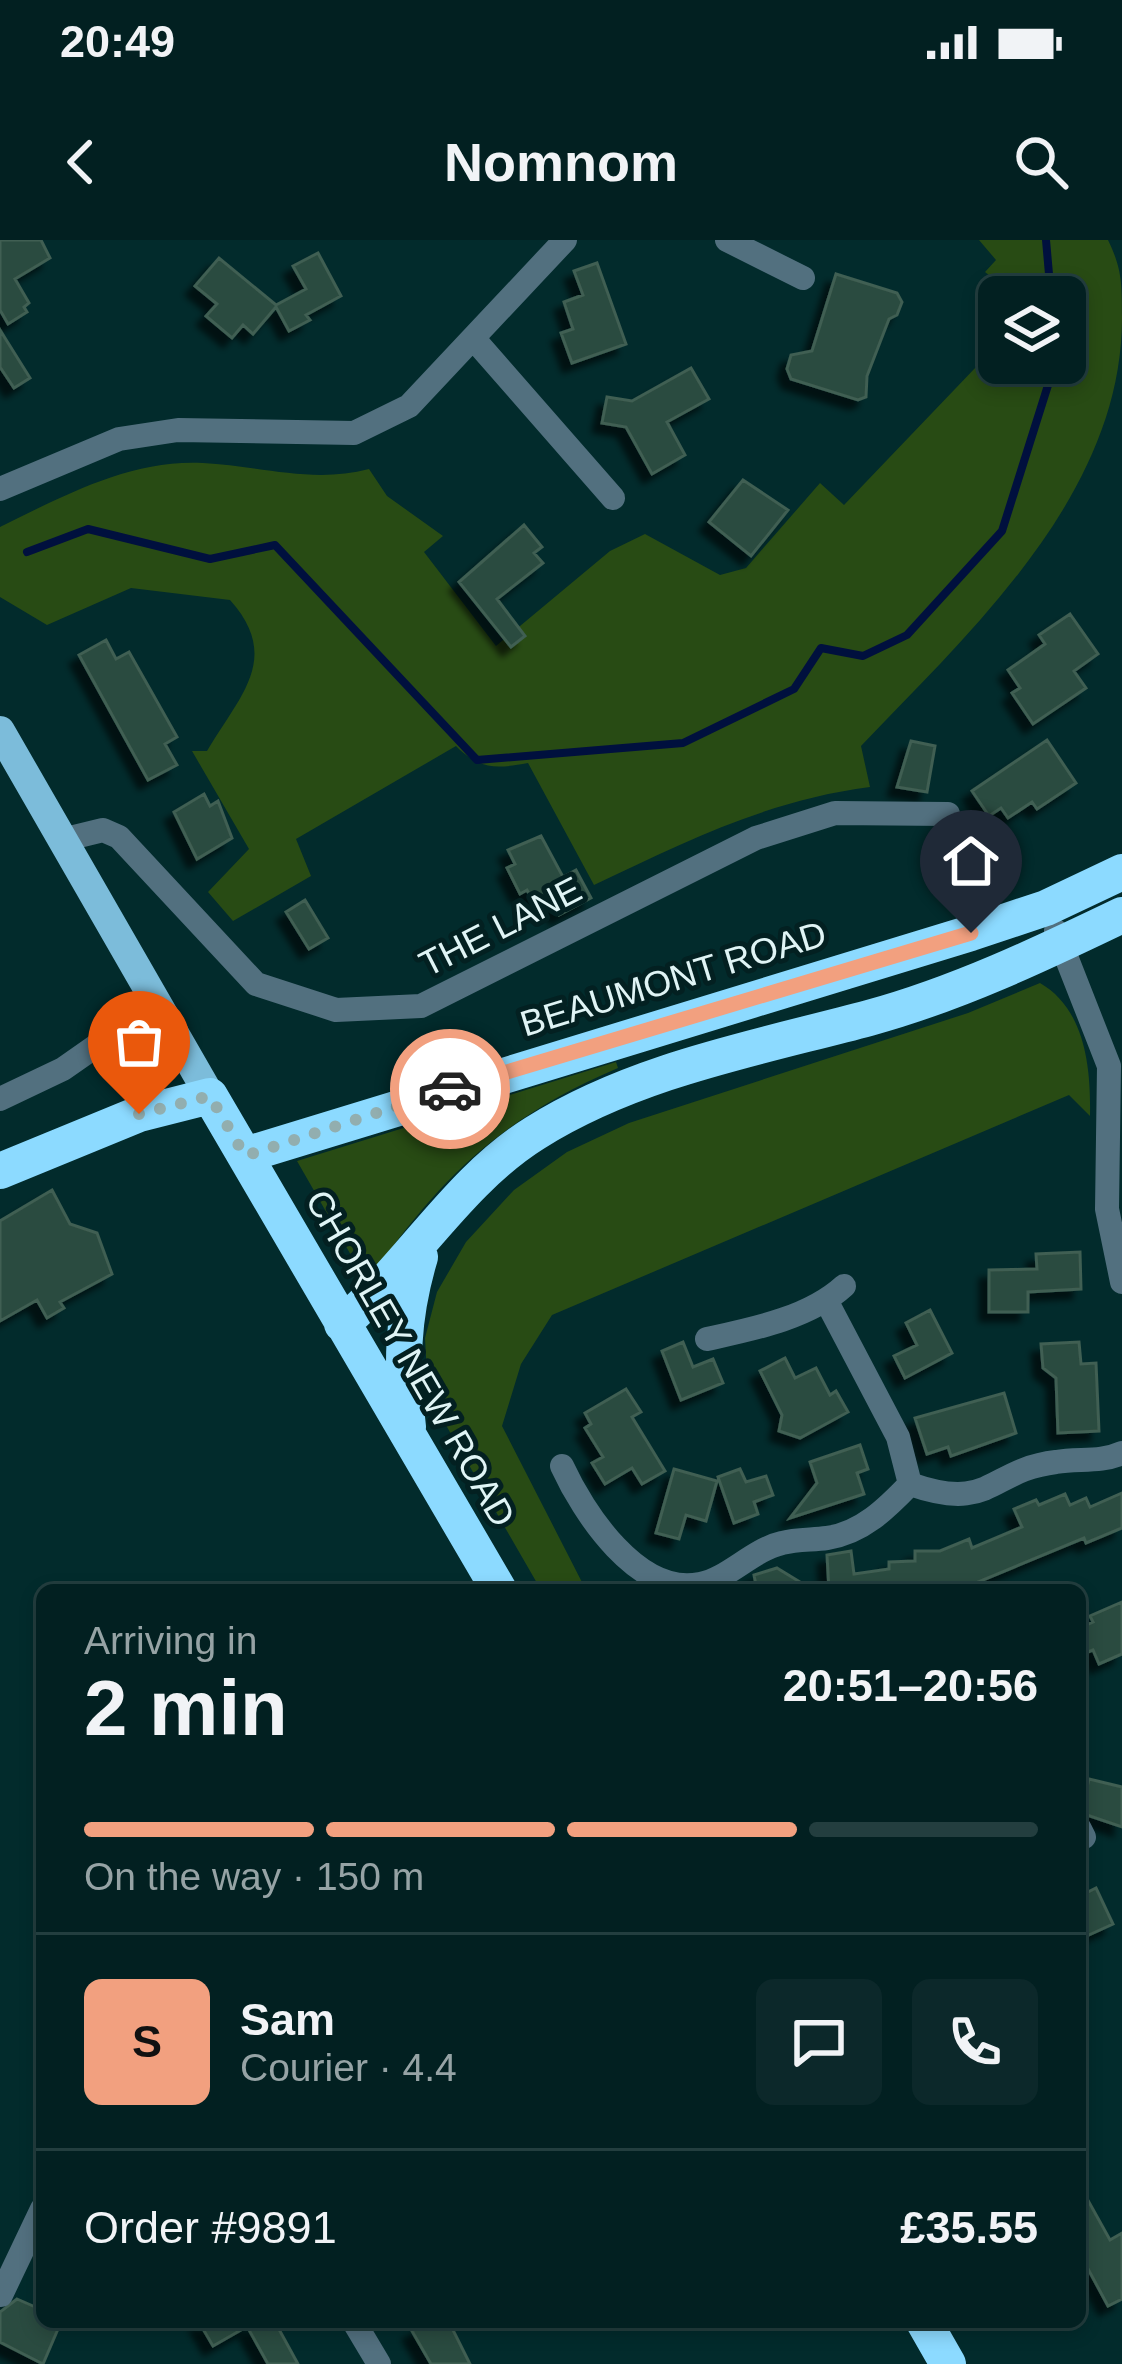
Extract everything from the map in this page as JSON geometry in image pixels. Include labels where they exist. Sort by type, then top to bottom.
[{"type":"highway","name":"BEAUMONT ROAD","points":[[245,1156],[1046,908],[1122,872]]},
{"type":"highway","points":[[342,1324],[424,1243],[494,1161],[538,1131],[634,1084],[890,1011],[1062,944],[1122,915]]},
{"type":"highway","points":[[0,1171],[139,1114],[210,1096]]},
{"type":"highway","name":"CHORLEY NEW ROAD","points":[[210,1096],[495,1584]]},
{"type":"highway","points":[[410,1439],[400,1354],[405,1307],[424,1243]]},
{"type":"highway","points":[[927,2328],[948,2364]]},
{"type":"main road","name":"CHORLEY NEW ROAD","points":[[0,731],[210,1096]]},
{"type":"street","points":[[0,489],[119,439],[178,430],[354,434],[409,406],[565,240]]},
{"type":"street","points":[[727,240],[803,278]]},
{"type":"street","points":[[473,338],[614,498]]},
{"type":"street","name":"THE LANE","points":[[62,840],[103,830],[119,837],[256,984],[336,1010],[422,1006],[756,838],[835,813],[948,814]]},
{"type":"street","points":[[1046,908],[1109,1066],[1106,1208],[1122,1282]]},
{"type":"street","points":[[0,1099],[64,1069],[156,1004]]},
{"type":"street","points":[[707,1339],[759,1328],[825,1299],[898,1437],[910,1484]]},
{"type":"street","points":[[910,1484],[965,1496],[991,1491],[1034,1467],[1122,1454]]},
{"type":"street","points":[[562,1466],[583,1512],[604,1538],[658,1578],[693,1582],[760,1549],[832,1538],[862,1526],[910,1484]]},
{"type":"street","points":[[2,2295],[36,2222]]},
{"type":"street","points":[[358,2328],[379,2364]]},
{"type":"green space","points":[[979,240],[1108,240],[1119,268],[1122,318],[1115,382],[1097,442],[1034,554],[949,654],[861,746],[870,787],[763,812],[594,885],[528,763],[489,766],[456,746],[296,839],[311,876],[233,921],[208,892],[249,849],[192,751],[207,751],[250,676],[253,640],[230,600],[131,588],[47,625],[0,597],[0,527],[98,482],[176,463],[327,475],[369,469],[387,496],[443,536],[424,552],[496,646],[610,551],[645,534],[720,575],[746,568],[820,483],[844,505],[978,364],[978,384],[1086,384],[1086,276],[990,276],[985,272],[996,260]]},
{"type":"green space","points":[[1040,983],[1055,994],[1082,1041],[1090,1116],[1069,1095],[552,1315],[521,1364],[502,1426],[583,1584],[538,1584],[428,1394],[425,1338],[437,1292],[466,1242],[514,1190],[567,1152],[629,1123],[968,1013]]},
{"type":"green space","points":[[616,1062],[618,1068],[539,1108],[475,1155],[420,1213],[367,1283],[297,1161]]},
{"type":"building","points":[[0,240],[41,240],[50,258],[15,279],[29,303],[24,307],[27,312],[8,324],[0,310]]},
{"type":"building","points":[[318,253],[341,296],[306,315],[310,320],[289,331],[276,307],[253,334],[243,325],[232,338],[206,316],[217,304],[195,286],[219,258],[276,305],[306,289],[293,266]]},
{"type":"building","points":[[597,263],[626,344],[572,363],[561,333],[573,329],[564,302],[583,295],[574,271]]},
{"type":"building","points":[[836,274],[897,293],[902,302],[897,315],[889,319],[867,376],[866,397],[858,400],[791,379],[787,369],[791,355],[812,351]]},
{"type":"building","points":[[0,330],[30,378],[14,388],[0,367]]},
{"type":"building","points":[[691,368],[709,399],[667,422],[685,455],[652,474],[626,427],[602,423],[607,397],[632,401]]},
{"type":"building","points":[[743,480],[788,510],[751,556],[709,522]]},
{"type":"building","points":[[524,525],[542,547],[534,553],[543,563],[497,599],[525,636],[511,647],[459,582]]},
{"type":"building","points":[[1070,614],[1098,654],[1074,671],[1086,688],[1033,724],[1012,693],[1020,688],[1008,670],[1045,644],[1039,635]]},
{"type":"building","points":[[106,640],[116,659],[129,652],[177,737],[165,744],[177,765],[148,780],[79,655]]},
{"type":"building","points":[[1047,740],[1076,783],[1037,809],[1032,802],[1008,818],[1001,808],[989,816],[972,791]]},
{"type":"building","points":[[911,741],[935,746],[927,792],[897,787]]},
{"type":"building","points":[[204,794],[210,806],[218,801],[232,838],[197,859],[174,812]]},
{"type":"building","points":[[541,836],[563,877],[576,870],[591,898],[559,915],[550,898],[535,906],[527,890],[520,894],[507,868],[515,864],[508,850]]},
{"type":"building","points":[[305,900],[328,938],[309,949],[286,912]]},
{"type":"building","points":[[52,1190],[70,1224],[97,1233],[112,1274],[60,1302],[64,1308],[47,1318],[37,1300],[0,1321],[0,1221]]},
{"type":"building","points":[[1080,1252],[1081,1289],[1028,1292],[1028,1312],[989,1312],[989,1270],[1037,1269],[1036,1254]]},
{"type":"building","points":[[930,1310],[952,1353],[905,1378],[894,1356],[917,1345],[906,1323]]},
{"type":"building","points":[[683,1342],[693,1367],[713,1359],[723,1383],[681,1400],[662,1351]]},
{"type":"building","points":[[1079,1342],[1081,1364],[1096,1363],[1099,1431],[1058,1433],[1056,1378],[1043,1368],[1041,1344]]},
{"type":"building","points":[[785,1358],[795,1378],[816,1368],[830,1395],[836,1391],[848,1412],[800,1438],[779,1431],[782,1415],[760,1371]]},
{"type":"building","points":[[626,1389],[641,1412],[632,1417],[665,1471],[642,1484],[632,1468],[605,1484],[592,1463],[603,1457],[585,1428],[591,1424],[585,1413]]},
{"type":"building","points":[[1004,1393],[1016,1433],[951,1456],[948,1447],[927,1454],[915,1418]]},
{"type":"building","points":[[860,1445],[868,1469],[857,1473],[864,1494],[790,1518],[817,1483],[810,1462]]},
{"type":"building","points":[[674,1469],[717,1481],[706,1521],[686,1515],[679,1539],[656,1533]]},
{"type":"building","points":[[740,1469],[746,1482],[766,1476],[773,1495],[754,1502],[758,1514],[734,1523],[718,1477]]},
{"type":"building","points":[[1122,1493],[1122,1528],[1086,1543],[1084,1538],[973,1584],[829,1584],[827,1555],[851,1551],[854,1574],[889,1569],[889,1562],[915,1561],[915,1551],[940,1551],[969,1539],[972,1548],[1022,1527],[1014,1509],[1036,1500],[1039,1505],[1065,1494],[1070,1505],[1086,1498],[1090,1507]]},
{"type":"building","points":[[777,1568],[803,1584],[756,1584],[754,1575]]},
{"type":"building","points":[[1122,1602],[1122,1654],[1099,1664],[1093,1650],[1086,1653],[1086,1625],[1093,1622],[1090,1616]]},
{"type":"building","points":[[1089,1779],[1122,1787],[1122,1827],[1086,1815]]},
{"type":"building","points":[[1096,1888],[1113,1924],[1086,1936],[1086,1893]]},
{"type":"building","points":[[1086,2197],[1110,2240],[1122,2233],[1122,2299],[1108,2306],[1086,2265]]},
{"type":"building","points":[[17,2299],[36,2307],[36,2328],[58,2328],[43,2364],[0,2342],[0,2312]]},
{"type":"building","points":[[202,2328],[244,2328],[213,2346]]},
{"type":"building","points":[[278,2328],[298,2364],[268,2364],[249,2330]]},
{"type":"building","points":[[452,2328],[470,2364],[431,2364],[412,2331]]},
{"type":"waterway","points":[[1046,240],[1049,276]]},
{"type":"waterway","points":[[27,552],[88,529],[210,559],[275,545],[477,760],[683,743],[794,689],[821,648],[863,656],[907,635],[1002,531],[1048,384]]},
{"type":"way so far","points":[[139,1114],[210,1096],[245,1156],[450,1089]]},
{"type":"route","points":[[450,1089],[971,933]]}]
